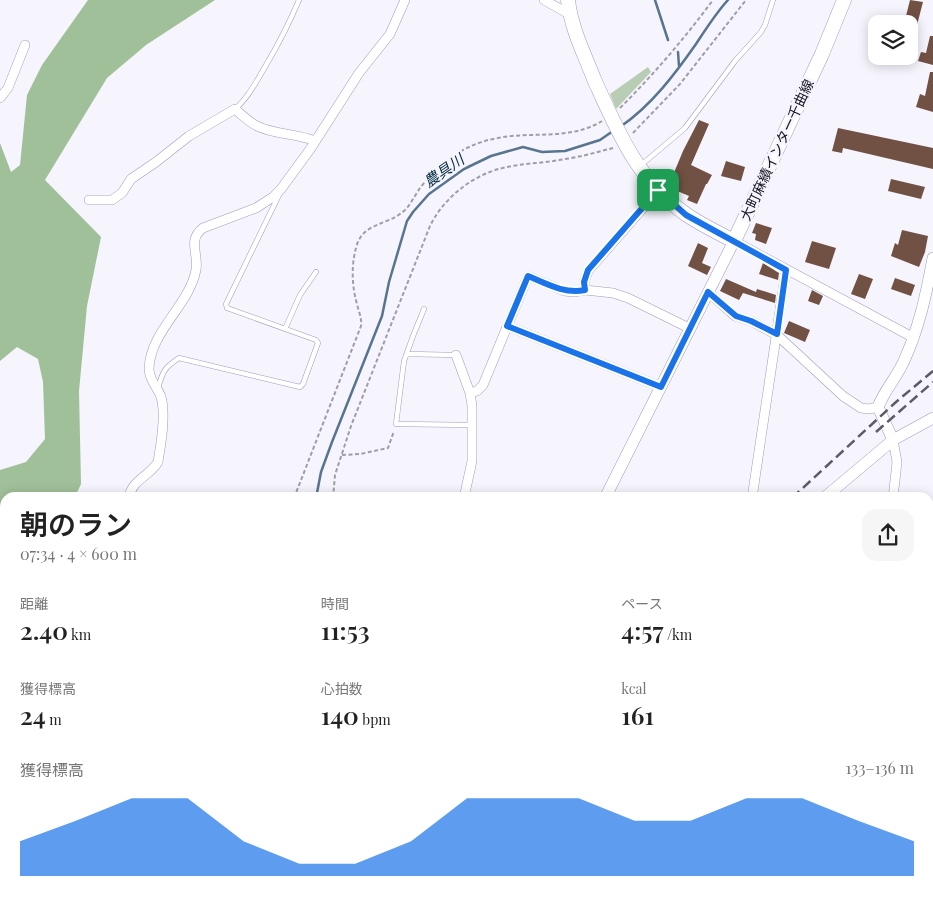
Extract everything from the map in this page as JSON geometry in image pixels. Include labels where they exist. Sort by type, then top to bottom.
[{"type":"main road","points":[[568,0],[569,14],[579,43],[621,142],[658,190],[686,215],[734,240]]},
{"type":"main road","name":"大町麻績インター千曲線","points":[[734,240],[818,63],[844,0]]},
{"type":"street","points":[[131,492],[132,487],[154,469],[158,462],[163,408],[158,390],[149,372],[150,361],[162,331],[191,285],[197,264],[193,243],[197,232],[256,208],[273,197],[281,189],[359,73],[390,34],[405,0]]},
{"type":"street","points":[[544,0],[569,14]]},
{"type":"street","points":[[0,98],[8,88],[25,44]]},
{"type":"street","points":[[88,200],[112,200],[122,194],[130,180],[189,136],[235,109],[256,126],[315,141]]},
{"type":"street","points":[[585,290],[584,282],[588,270],[658,190]]},
{"type":"street","points":[[608,492],[734,240],[914,338]]},
{"type":"street","points":[[894,492],[897,473],[893,440],[878,407],[903,365],[914,338],[920,321],[933,258]]},
{"type":"street","points":[[753,492],[786,270]]},
{"type":"street","points":[[470,393],[477,391],[483,385],[528,276],[564,291],[585,290],[613,293],[628,298],[689,328]]},
{"type":"street","points":[[708,292],[736,316],[777,334],[843,396],[861,408],[878,407]]},
{"type":"street","points":[[507,326],[661,387]]},
{"type":"street","points":[[456,355],[470,393],[472,460],[465,492]]},
{"type":"street","points":[[831,492],[893,440],[933,418]]},
{"type":"lane","points":[[235,109],[244,101],[262,73],[288,28],[299,0]]},
{"type":"lane","points":[[639,167],[685,128],[735,61],[761,32],[773,0]]},
{"type":"lane","points":[[158,390],[162,373],[166,366],[179,358],[300,387],[303,384],[318,343],[316,340],[227,308],[226,304],[281,189]]},
{"type":"lane","points":[[285,329],[300,295],[316,272]]},
{"type":"lane","points":[[424,309],[407,354],[396,424],[472,425]]},
{"type":"lane","points":[[407,354],[456,355]]},
{"type":"path","points":[[296,492],[362,326],[362,318],[357,304],[353,279],[355,249],[358,239],[362,234],[369,228],[404,210],[420,188],[442,164],[474,145],[497,138],[523,135],[550,136],[571,132],[594,126],[611,118],[654,74],[713,0]]},
{"type":"path","points":[[334,492],[335,475],[351,426],[430,226],[447,200],[488,172],[507,167],[566,159],[621,142],[680,84],[746,0]]},
{"type":"path","points":[[342,455],[360,454],[388,448],[396,424]]},
{"type":"green space","points":[[88,0],[215,0],[146,45],[107,78],[45,180],[101,237],[87,306],[79,391],[81,484],[77,492],[0,492],[0,470],[26,462],[45,439],[43,382],[38,359],[17,347],[0,361],[0,143],[11,172],[20,165],[27,95],[42,65]]},
{"type":"green space","points":[[648,67],[651,72],[616,109],[610,94]]},
{"type":"building","points":[[910,0],[923,2],[918,21],[918,15],[906,15]]},
{"type":"building","points":[[930,36],[933,36],[933,65],[918,61],[921,52],[926,53]]},
{"type":"building","points":[[930,72],[933,72],[933,112],[916,107],[920,94],[925,96]]},
{"type":"building","points":[[699,120],[709,124],[691,165],[712,175],[697,204],[687,200],[689,196],[668,187],[683,151]]},
{"type":"building","points":[[838,128],[933,148],[933,169],[843,148],[842,153],[832,151]]},
{"type":"building","points":[[726,161],[745,167],[741,181],[721,176]]},
{"type":"building","points":[[891,179],[925,187],[921,199],[888,191]]},
{"type":"building","points":[[756,223],[772,228],[766,244],[755,240],[756,234],[752,233]]},
{"type":"building","points":[[902,230],[928,236],[925,252],[919,267],[891,256],[895,243],[898,245]]},
{"type":"building","points":[[812,241],[836,248],[829,269],[805,262]]},
{"type":"building","points":[[698,243],[708,248],[702,263],[711,267],[707,275],[688,266]]},
{"type":"building","points":[[763,263],[779,273],[778,280],[759,274]]},
{"type":"building","points":[[859,274],[873,279],[865,299],[851,294]]},
{"type":"building","points":[[895,278],[915,285],[911,296],[891,289]]},
{"type":"building","points":[[726,279],[756,292],[757,289],[776,295],[775,303],[743,293],[739,300],[720,291]]},
{"type":"building","points":[[812,290],[823,296],[819,305],[808,301]]},
{"type":"building","points":[[789,321],[810,330],[805,342],[784,333]]},
{"type":"waterway","points":[[655,0],[668,40]]},
{"type":"waterway","name":"農具川","points":[[620,127],[662,89],[728,0]]},
{"type":"waterway","points":[[678,52],[679,66]]},
{"type":"waterway","name":"農具川","points":[[317,492],[321,472],[332,442],[382,316],[389,282],[407,221],[413,212],[429,194],[464,169],[491,156],[523,147],[542,152],[565,151],[600,140],[613,131]]},
{"type":"railway","points":[[798,492],[896,402],[933,371]]},
{"type":"railway","points":[[876,432],[933,382]]},
{"type":"route","points":[[658,190],[686,215],[786,270],[777,334],[736,316],[708,292],[661,387],[507,326],[528,276],[564,291],[585,290],[584,282],[588,270],[658,190]]}]
